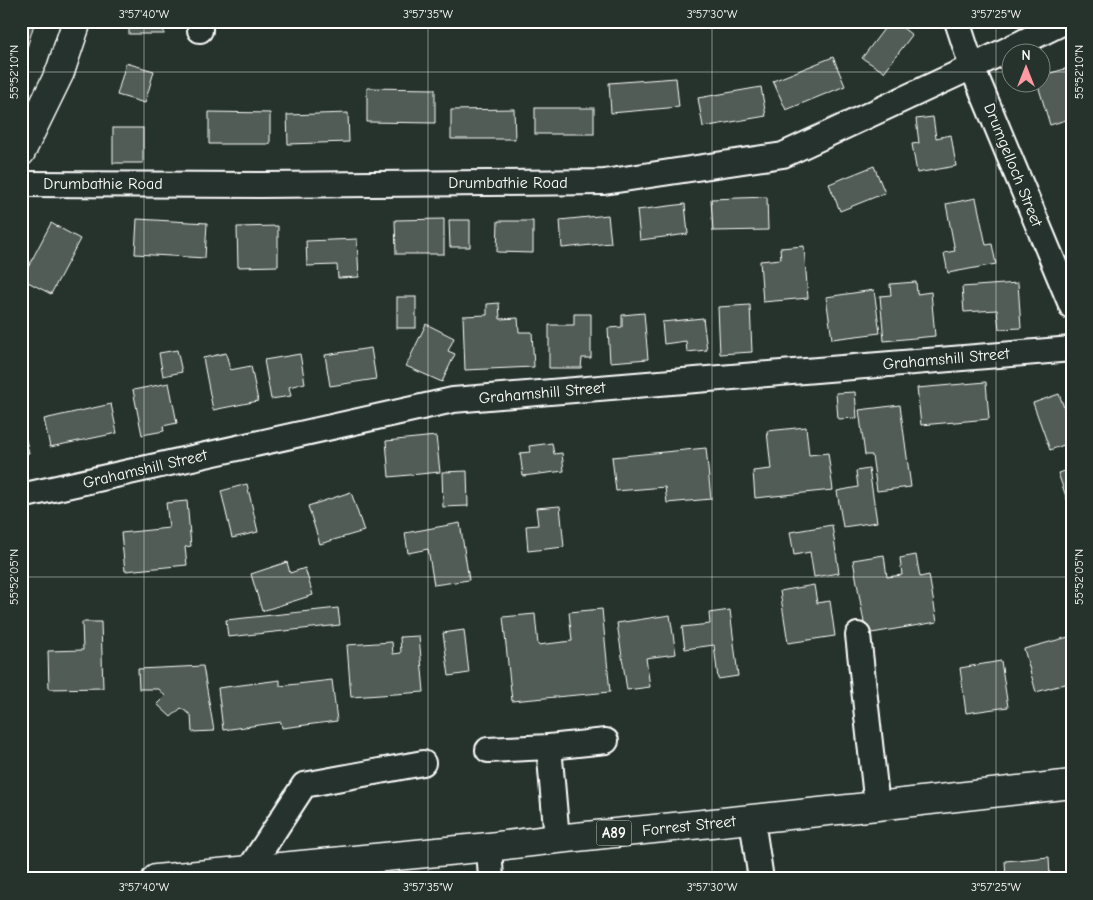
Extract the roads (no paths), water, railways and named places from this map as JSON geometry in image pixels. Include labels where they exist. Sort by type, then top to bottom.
[{"type":"main road","points":[[21,152],[60,72],[77,21]]},
{"type":"main road","name":"Forrest Street","points":[[156,879],[752,820],[1072,784]]},
{"type":"street","name":"Drumgelloch Street","points":[[957,21],[972,67],[1072,307]]},
{"type":"street","name":"Drumbathie Road","points":[[21,184],[271,185],[604,182],[784,155],[1066,21]]},
{"type":"street","name":"Grahamshill Street","points":[[21,496],[453,400],[1072,349]]},
{"type":"street","points":[[858,635],[877,806]]},
{"type":"street","points":[[488,750],[550,747],[606,741]]},
{"type":"street","points":[[550,747],[557,839]]},
{"type":"street","points":[[248,871],[304,785],[422,763]]},
{"type":"street","points":[[752,820],[761,879]]},
{"type":"street","points":[[488,847],[492,879]]}]
